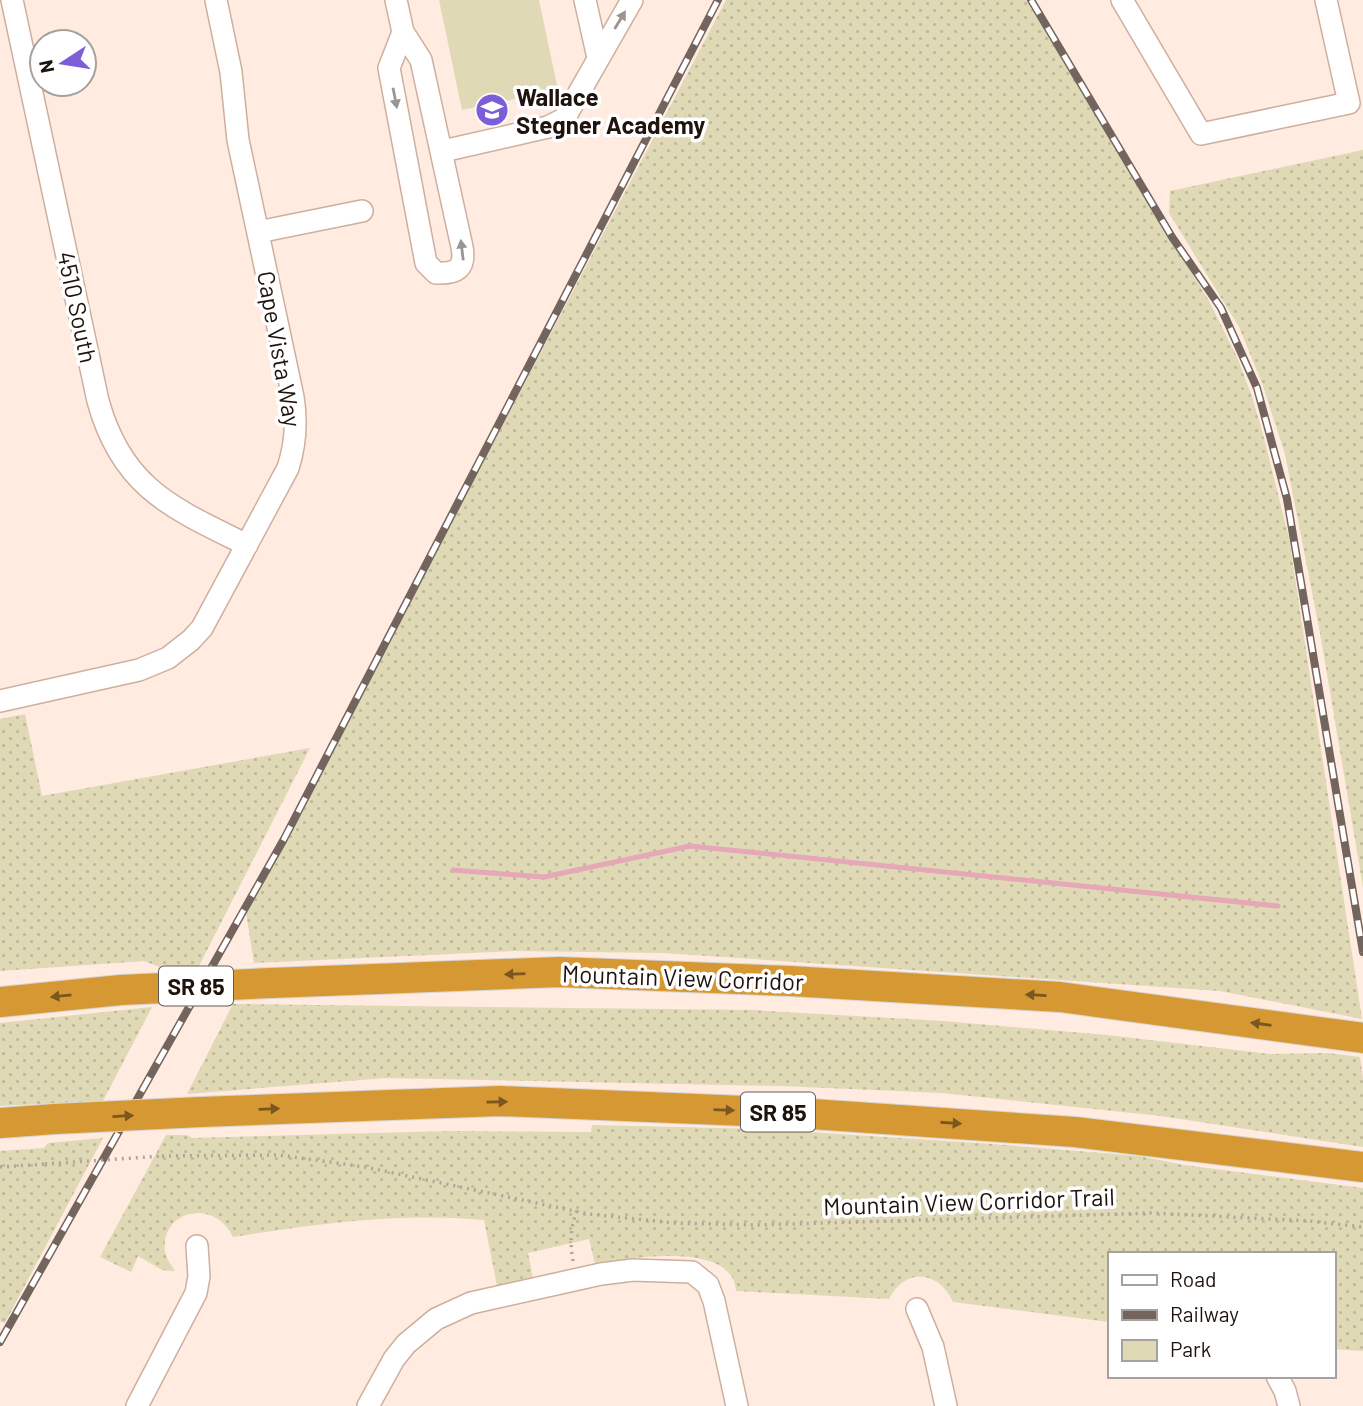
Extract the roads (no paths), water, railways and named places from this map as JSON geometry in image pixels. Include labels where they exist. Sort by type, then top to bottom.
[{"type":"highway","name":"Mountain View Corridor","points":[[0,1002],[121,989],[559,972],[790,981],[1060,997],[1363,1038]]},
{"type":"highway","name":"SR 85","points":[[0,1123],[201,1112],[500,1101],[797,1113],[1075,1132],[1358,1166]]},
{"type":"street","name":"4510 South","points":[[12,0],[98,401],[109,436],[130,470],[159,498],[247,545]]},
{"type":"street","name":"Cape Vista Way","points":[[0,701],[154,665],[168,659],[191,640],[202,628],[293,454],[296,425],[293,397],[236,128],[231,72],[216,0]]},
{"type":"street","points":[[396,0],[403,32],[421,60],[443,151],[464,260],[460,267],[449,274],[436,274],[426,263],[389,68],[403,32]]},
{"type":"street","points":[[585,0],[598,58]]},
{"type":"street","points":[[443,151],[558,123],[568,113],[632,0]]},
{"type":"street","points":[[1122,0],[1201,134],[1349,103],[1326,0]]},
{"type":"street","points":[[258,232],[362,211]]},
{"type":"street","points":[[137,1406],[196,1293],[199,1276],[197,1246]]},
{"type":"street","points":[[368,1406],[394,1359],[406,1344],[436,1319],[471,1303],[623,1271],[685,1270],[699,1275],[708,1285],[714,1301],[737,1406]]},
{"type":"street","points":[[917,1309],[933,1346],[946,1406]]},
{"type":"street","points":[[1278,1378],[1289,1406]]},
{"type":"waterway","points":[[453,870],[544,877],[690,846],[1278,906]]},
{"type":"railway","points":[[0,1342],[284,839],[718,0]]},
{"type":"railway","points":[[1031,0],[1172,237],[1221,308],[1257,388],[1287,499],[1363,952]]},
{"type":"place","name":"Wallace Stegner Academy","points":[[492,110]]}]
